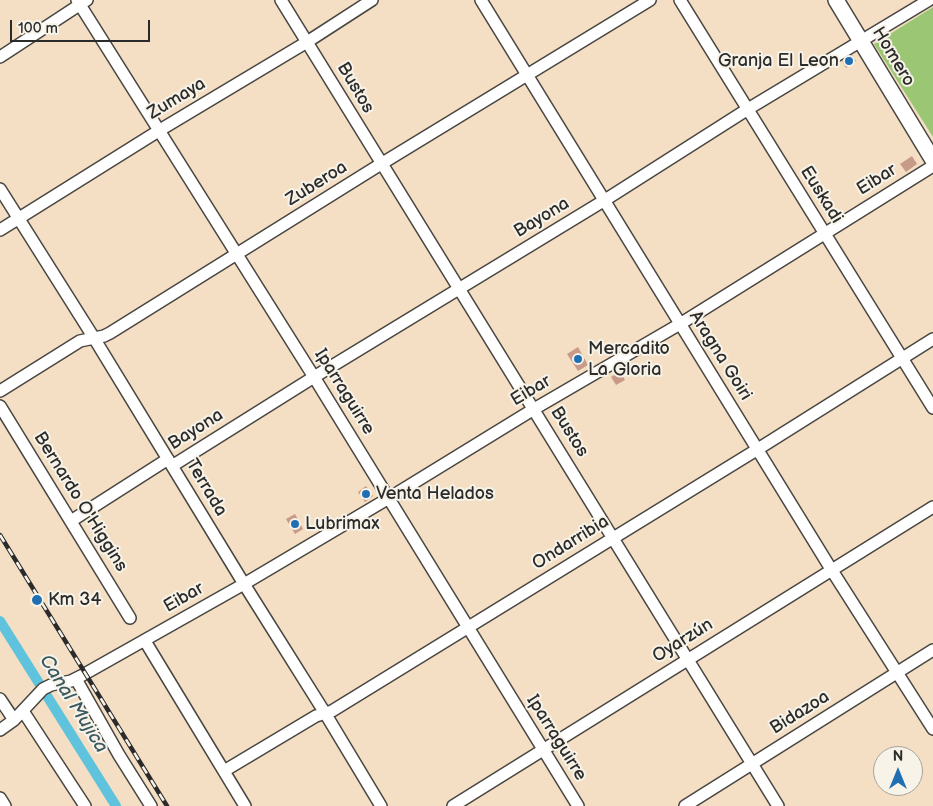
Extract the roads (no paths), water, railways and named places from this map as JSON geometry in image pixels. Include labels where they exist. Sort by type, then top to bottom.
[{"type":"main road","name":"Homero","points":[[836,0],[933,160]]},
{"type":"street","name":"Bustos","points":[[281,0],[778,806]]},
{"type":"street","name":"Zumaya","points":[[0,230],[160,130],[307,42],[372,0]]},
{"type":"street","name":"Aragna Goiri","points":[[481,0],[831,569],[933,729]]},
{"type":"street","name":"Zuberoa","points":[[0,391],[80,341],[110,333],[381,164],[650,0]]},
{"type":"street","name":"Euskadi","points":[[680,0],[933,408]]},
{"type":"street","name":"Bayona","points":[[71,521],[460,289],[605,200],[748,108],[929,0]]},
{"type":"street","points":[[0,57],[81,2]]},
{"type":"street","name":"Iparraguirre","points":[[81,2],[390,498],[542,750],[578,806]]},
{"type":"street","name":"Eibar","points":[[23,711],[36,694],[51,685],[71,681],[244,584],[390,498],[534,409],[680,324],[933,166]]},
{"type":"street","name":"Terrada","points":[[0,189],[94,338],[381,806]]},
{"type":"street","name":"Ondarribia","points":[[224,771],[316,716],[332,711],[468,628],[758,449],[933,338]]},
{"type":"street","name":"Bernardo O'Higgins","points":[[0,406],[130,618]]},
{"type":"street","name":"Oyarzún","points":[[453,806],[933,507]]},
{"type":"street","points":[[145,641],[245,806]]},
{"type":"street","name":"Bidazoa","points":[[685,806],[933,650]]},
{"type":"street","points":[[76,678],[119,755],[151,806]]},
{"type":"street","points":[[0,699],[14,720]]},
{"type":"street","points":[[0,730],[23,711],[85,806]]},
{"type":"street","points":[[0,798],[5,806]]},
{"type":"waterway","name":"Canal Mujica","points":[[0,621],[116,806]]},
{"type":"railway","points":[[0,535],[167,806]]},
{"type":"place","name":"Granja El Leon","points":[[849,61]]},
{"type":"place","name":"Mercadito La Gloria","points":[[578,359]]},
{"type":"place","name":"Venta Helados","points":[[366,494]]},
{"type":"place","name":"Lubrimax","points":[[295,524]]},
{"type":"place","name":"Km 34","points":[[37,600]]}]
